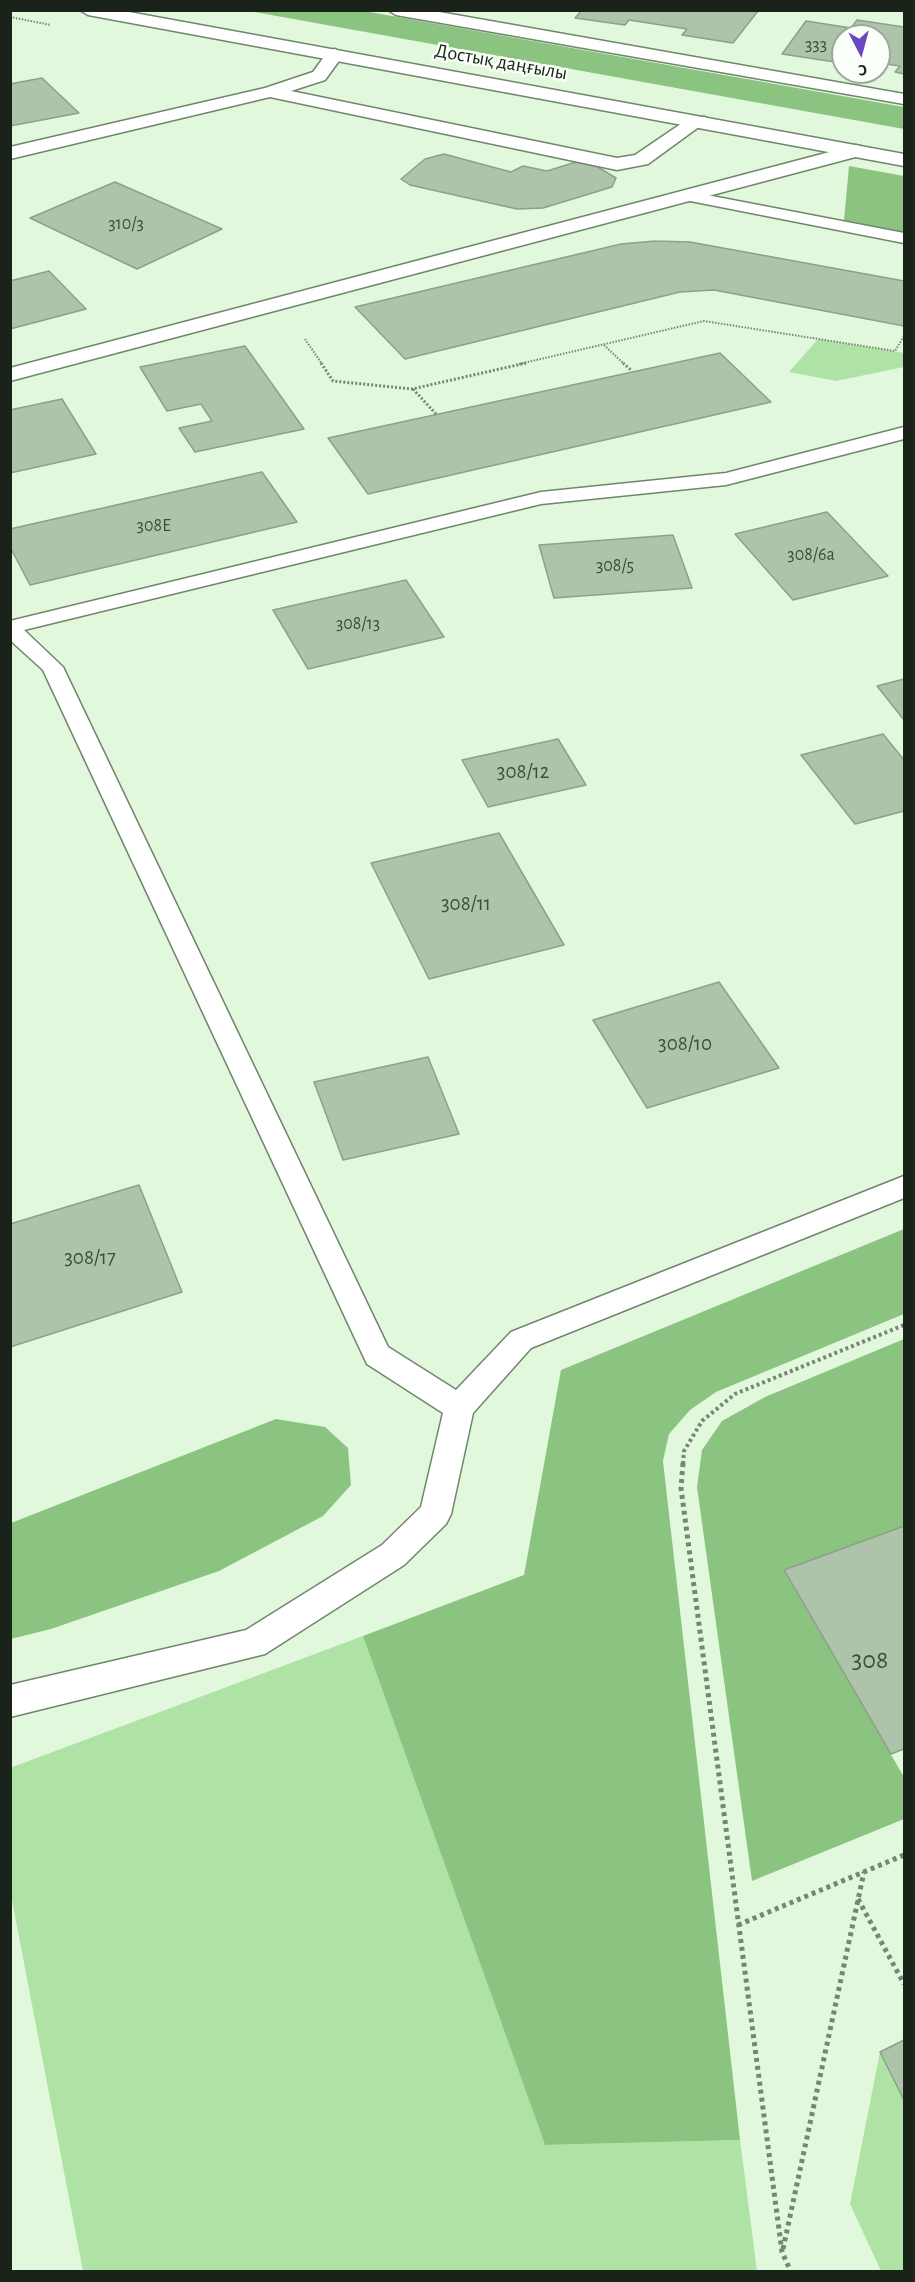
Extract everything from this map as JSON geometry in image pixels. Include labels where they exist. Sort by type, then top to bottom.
[{"type":"street","name":"Достық даңғылы","points":[[88,10],[904,160]]},
{"type":"street","points":[[396,10],[904,99]]},
{"type":"street","points":[[10,153],[270,92],[319,76],[335,54]]},
{"type":"street","points":[[270,92],[617,164],[650,156],[698,122]]},
{"type":"street","points":[[10,375],[856,151]]},
{"type":"lane","points":[[686,196],[904,238]]},
{"type":"lane","points":[[10,628],[541,498],[726,479],[904,433]]},
{"type":"lane","points":[[10,628],[52,668],[377,1355],[459,1408]]},
{"type":"lane","points":[[10,1701],[253,1643],[393,1555],[435,1514],[459,1408],[521,1340],[904,1187]]},
{"type":"path","points":[[282,303],[333,381],[412,389],[704,321],[895,351],[904,336]]},
{"type":"path","points":[[604,344],[632,371]]},
{"type":"path","points":[[412,389],[436,414]]},
{"type":"path","points":[[791,2271],[782,2252],[738,1925],[681,1488],[684,1451],[702,1421],[735,1394],[904,1325]]},
{"type":"path","points":[[738,1925],[904,1855]]},
{"type":"path","points":[[782,2252],[864,1872]]},
{"type":"path","points":[[858,1899],[904,1984]]},
{"type":"green space","points":[[249,11],[364,11],[904,107],[904,129]]},
{"type":"green space","points":[[849,166],[904,176],[904,239],[843,231]]},
{"type":"green space","points":[[818,339],[904,353],[904,367],[836,381],[789,372]]},
{"type":"green space","points":[[904,1229],[904,1314],[716,1392],[690,1410],[669,1434],[663,1461],[740,2140],[545,2145],[363,1636],[524,1575],[561,1370]]},
{"type":"green space","points":[[904,1339],[904,1526],[784,1571],[904,1777],[904,1819],[752,1881],[697,1487],[702,1450],[722,1421],[765,1397]]},
{"type":"green space","points":[[276,1419],[325,1427],[348,1448],[351,1485],[323,1516],[219,1571],[51,1629],[11,1639],[11,1523]]},
{"type":"green space","points":[[363,1636],[545,2145],[740,2140],[757,2271],[83,2271],[11,1895],[10,1768]]},
{"type":"green space","points":[[880,2052],[904,2100],[904,2271],[881,2271],[850,2204]]},
{"type":"building","points":[[582,10],[758,11],[733,43],[682,35],[687,29],[629,20],[625,25],[575,18]]},
{"type":"building","points":[[857,20],[884,24],[854,24]]},
{"type":"building","points":[[806,21],[831,25],[831,61],[782,54]]},
{"type":"building","points":[[891,25],[904,27],[904,74],[895,72],[900,66],[891,65]]},
{"type":"building","points":[[42,78],[79,113],[10,126],[10,84]]},
{"type":"building","points":[[444,154],[511,172],[523,166],[547,171],[576,162],[591,163],[616,178],[612,187],[543,208],[517,209],[410,185],[401,179],[425,159]]},
{"type":"building","points":[[115,182],[222,229],[137,269],[30,218]]},
{"type":"building","points":[[655,241],[690,242],[904,281],[904,326],[714,290],[680,292],[405,359],[355,307],[621,244]]},
{"type":"building","points":[[49,271],[86,309],[10,329],[10,281]]},
{"type":"building","points":[[245,346],[304,429],[195,452],[179,428],[212,421],[201,404],[167,411],[140,367]]},
{"type":"building","points":[[720,353],[771,402],[368,494],[328,438]]},
{"type":"building","points":[[62,399],[96,454],[10,473],[10,410]]},
{"type":"building","points":[[262,472],[297,522],[30,585],[10,547],[10,529]]},
{"type":"building","points":[[827,512],[888,576],[793,600],[735,534]]},
{"type":"building","points":[[673,535],[692,588],[554,598],[539,545]]},
{"type":"building","points":[[406,580],[444,637],[308,669],[273,610]]},
{"type":"building","points":[[904,679],[904,720],[877,686]]},
{"type":"building","points":[[883,734],[904,760],[904,811],[855,824],[801,755]]},
{"type":"building","points":[[558,739],[586,785],[488,807],[462,760]]},
{"type":"building","points":[[499,833],[564,945],[429,979],[371,863]]},
{"type":"building","points":[[719,982],[779,1068],[647,1108],[593,1020]]},
{"type":"building","points":[[428,1057],[459,1134],[343,1160],[314,1082]]},
{"type":"building","points":[[139,1185],[182,1292],[10,1347],[10,1224]]},
{"type":"building","points":[[904,1526],[904,1749],[891,1754],[784,1570]]},
{"type":"building","points":[[904,2040],[904,2100],[880,2052]]}]
